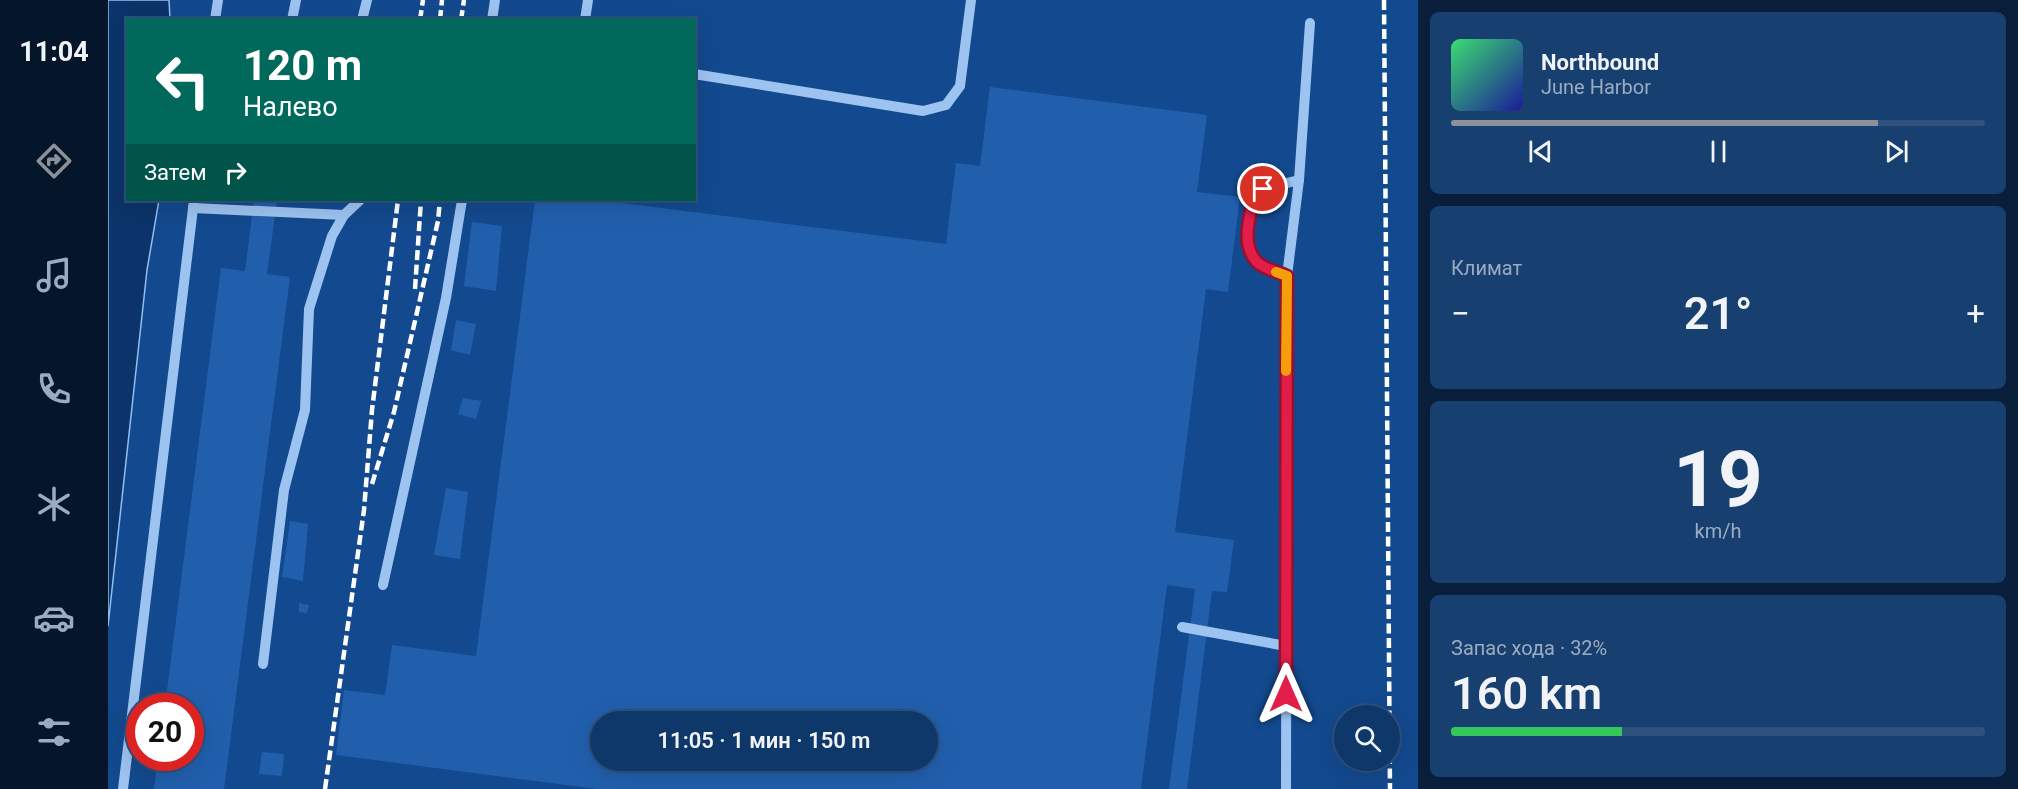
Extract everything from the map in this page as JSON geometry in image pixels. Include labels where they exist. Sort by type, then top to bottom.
[{"type":"lane","points":[[216,18],[218,0]]},
{"type":"lane","points":[[292,18],[296,0]]},
{"type":"lane","points":[[362,18],[367,0]]},
{"type":"lane","points":[[492,18],[495,0]]},
{"type":"lane","points":[[585,18],[588,0]]},
{"type":"lane","points":[[696,74],[923,111],[946,105],[960,86],[971,0]]},
{"type":"lane","points":[[1286,789],[1287,276],[1299,180],[1310,23]]},
{"type":"lane","points":[[1287,276],[1258,263],[1250,252],[1247,236],[1255,194],[1263,189],[1299,180]]},
{"type":"lane","points":[[263,664],[284,490],[305,410],[309,309],[332,236],[344,215],[359,201]]},
{"type":"lane","points":[[382,585],[446,298],[462,201]]},
{"type":"lane","points":[[123,789],[193,203],[344,215]]},
{"type":"lane","points":[[1182,627],[1286,646]]},
{"type":"water","points":[[108,0],[169,0],[170,18],[126,18],[126,201],[159,201],[147,270],[108,626]]},
{"type":"building","points":[[990,87],[1207,115],[1197,192],[1240,197],[1228,292],[1206,289],[1175,532],[1234,540],[1227,592],[1212,591],[1187,789],[1169,789],[1195,589],[1167,585],[1141,789],[597,789],[336,755],[344,690],[385,695],[392,645],[476,656],[535,201],[606,201],[946,244],[956,163],[980,166]]},
{"type":"building","points":[[254,201],[277,201],[267,274],[290,277],[224,789],[154,789],[156,771],[204,771],[204,693],[167,693],[221,268],[245,271]]},
{"type":"building","points":[[472,222],[502,226],[496,291],[464,286]]},
{"type":"building","points":[[456,320],[476,324],[470,355],[451,350]]},
{"type":"building","points":[[463,398],[481,401],[476,419],[458,414]]},
{"type":"building","points":[[446,488],[468,492],[460,559],[434,555]]},
{"type":"building","points":[[290,521],[308,524],[303,581],[282,577]]},
{"type":"building","points":[[299,603],[309,605],[307,613],[299,612]]},
{"type":"building","points":[[262,752],[284,754],[282,776],[259,774]]},
{"type":"railway","points":[[420,18],[423,0]]},
{"type":"railway","points":[[440,18],[442,0]]},
{"type":"railway","points":[[461,18],[464,0]]},
{"type":"railway","points":[[1384,0],[1390,789]]},
{"type":"railway","points":[[325,789],[364,510],[372,410],[398,201]]},
{"type":"railway","points":[[415,289],[421,201]]},
{"type":"railway","points":[[372,484],[394,412],[438,221],[440,201]]},
{"type":"slow traffic","points":[[1276,272],[1287,276],[1286,371]]},
{"type":"route","points":[[1263,189],[1255,194],[1252,206],[1247,236],[1250,252],[1258,263],[1287,276],[1286,694]]}]
